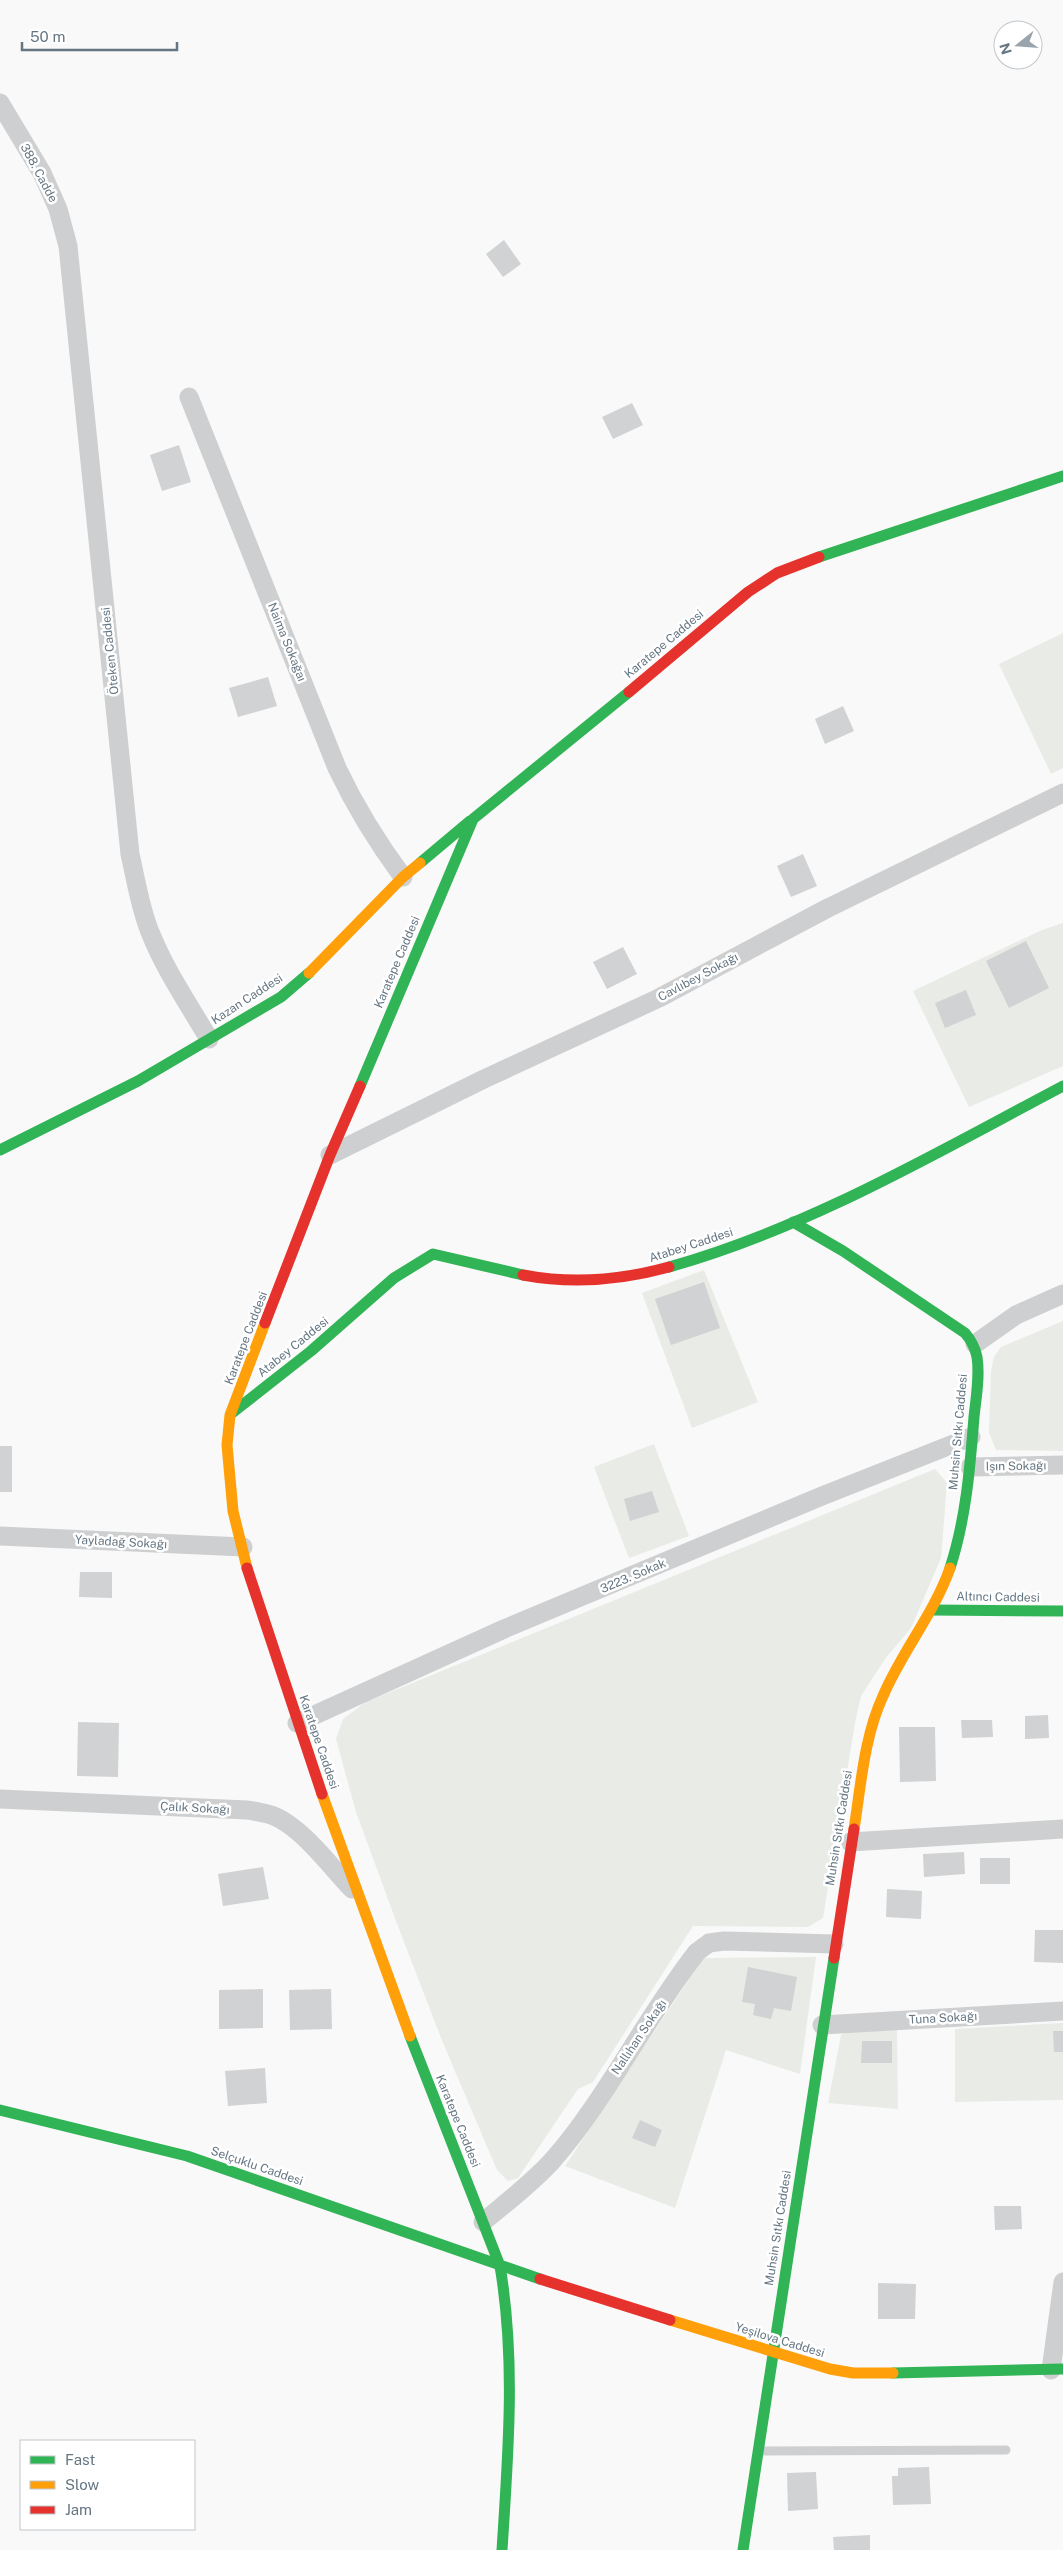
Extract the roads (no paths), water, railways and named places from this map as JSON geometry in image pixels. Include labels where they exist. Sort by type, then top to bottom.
[{"type":"street","name":"388. Cadde","points":[[0,103],[42,173],[58,208],[68,246]]},
{"type":"street","name":"Öteken Caddesi","points":[[68,246],[130,854],[150,932],[163,960],[209,1040]]},
{"type":"street","name":"Naima Sokağaı","points":[[189,397],[337,768],[354,806],[372,836],[403,877]]},
{"type":"street","name":"Karatepe Caddesi","points":[[502,2550],[508,2383],[508,2322],[500,2266],[432,2096],[297,1723],[242,1547],[228,1461],[227,1433],[230,1415],[330,1155],[473,819],[564,746],[727,609],[776,573],[844,547],[1063,476]]},
{"type":"street","name":"Cavlıbey Sokağı","points":[[330,1155],[484,1079],[659,998],[826,909],[1063,793]]},
{"type":"street","name":"Kazan Caddesi","points":[[0,1150],[138,1081],[281,997],[311,971],[403,877],[473,819]]},
{"type":"street","name":"Atabey Caddesi","points":[[230,1415],[325,1339],[398,1276],[419,1260],[433,1254],[536,1276],[568,1280],[613,1279],[654,1272],[689,1263],[793,1222],[860,1192],[961,1142],[1063,1086]]},
{"type":"street","points":[[793,1222],[965,1333],[975,1344],[1016,1315],[1063,1294]]},
{"type":"street","name":"Muhsin Sıtkı Caddesi","points":[[743,2550],[834,1944],[850,1842],[872,1723],[886,1688],[932,1610],[945,1582],[958,1545],[970,1467],[978,1378],[978,1359],[975,1344]]},
{"type":"street","name":"3223. Sokak","points":[[297,1723],[504,1629],[822,1496],[972,1437]]},
{"type":"street","name":"Işın Sokağı","points":[[970,1467],[1063,1464]]},
{"type":"street","name":"Yayladağ Sokağı","points":[[0,1536],[242,1547]]},
{"type":"street","name":"Altıncı Caddesi","points":[[932,1610],[1063,1611]]},
{"type":"street","name":"Çalık Sokağı","points":[[0,1799],[248,1810],[266,1813],[284,1821],[296,1830],[358,1895]]},
{"type":"street","points":[[850,1842],[1063,1829]]},
{"type":"street","name":"Nallıhan Sokağı","points":[[483,2222],[529,2184],[552,2161],[628,2055],[697,1952],[709,1943],[724,1941],[834,1944]]},
{"type":"street","name":"Tuna Sokağı","points":[[822,2025],[1063,2011]]},
{"type":"street","name":"Selçuklu Caddesi","points":[[0,2110],[187,2156],[500,2266]]},
{"type":"street","name":"Yeşilova Caddesi","points":[[500,2266],[772,2353],[822,2367],[853,2373],[1057,2370]]},
{"type":"street","points":[[1057,2370],[1063,2282]]},
{"type":"lane","points":[[757,2452],[1006,2450]]}]
